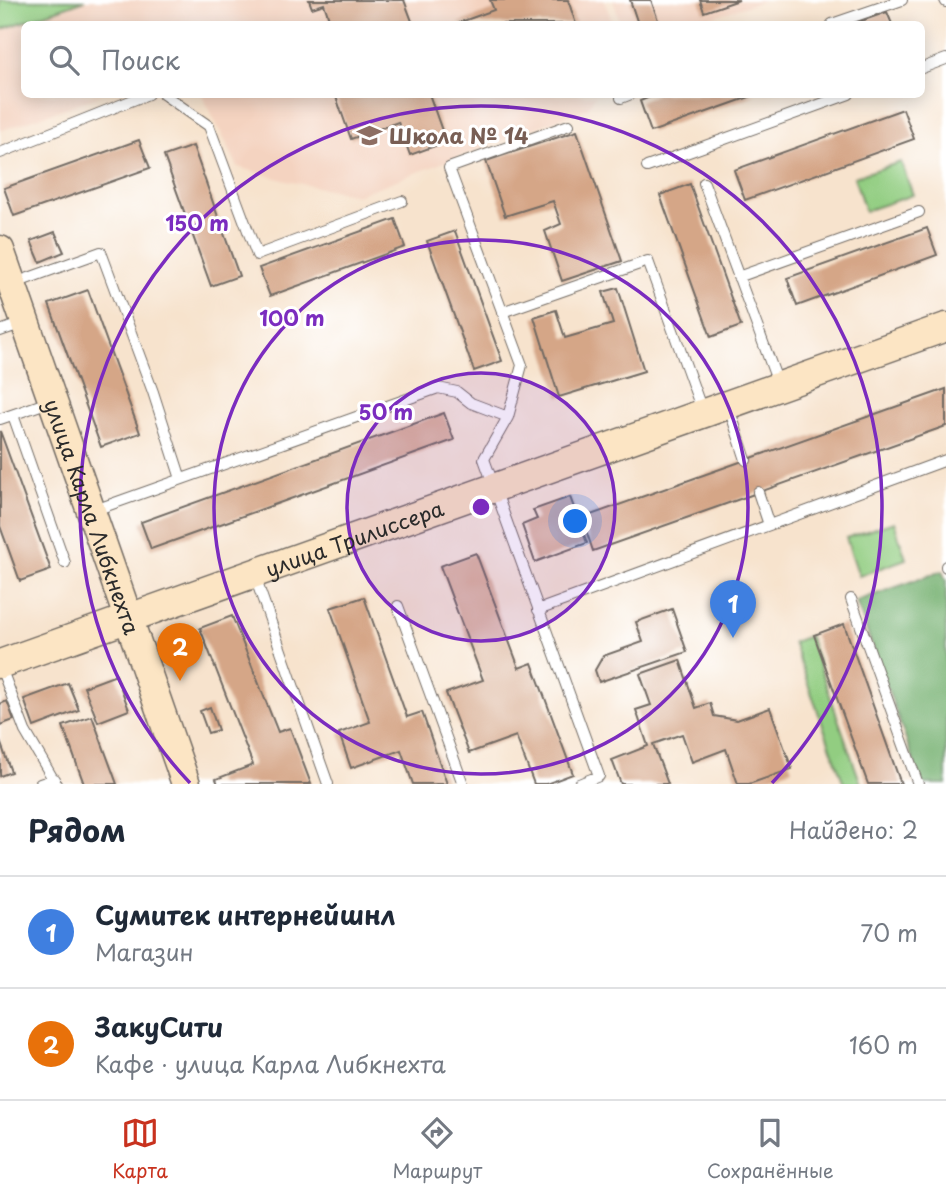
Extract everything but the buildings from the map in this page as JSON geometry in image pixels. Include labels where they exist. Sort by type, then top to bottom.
[{"type":"street","name":"улица Карла Либкнехта","points":[[0,250],[11,284],[12,327],[52,401],[186,784]]},
{"type":"street","name":"улица Трилиссера","points":[[0,664],[946,327]]},
{"type":"lane","points":[[841,21],[902,0]]},
{"type":"lane","points":[[925,67],[946,59]]},
{"type":"lane","points":[[0,153],[138,98]]},
{"type":"lane","points":[[169,98],[209,126],[257,254],[402,201]]},
{"type":"lane","points":[[647,167],[838,98]]},
{"type":"lane","points":[[569,125],[448,165],[522,365],[508,417],[484,459],[599,776],[579,784]]},
{"type":"lane","points":[[704,183],[779,387]]},
{"type":"lane","points":[[738,277],[919,212]]},
{"type":"lane","points":[[11,284],[101,251],[153,392],[181,479]]},
{"type":"lane","points":[[502,312],[648,261],[716,409],[747,460]]},
{"type":"lane","points":[[91,511],[438,388],[457,392],[471,403],[508,417]]},
{"type":"lane","points":[[0,419],[52,401]]},
{"type":"lane","points":[[13,415],[65,563]]},
{"type":"lane","points":[[538,610],[946,460]]},
{"type":"lane","points":[[758,492],[769,525]]},
{"type":"lane","points":[[254,574],[328,784]]},
{"type":"lane","points":[[851,599],[918,784]]},
{"type":"lane","points":[[398,606],[463,784]]},
{"type":"lane","points":[[0,664],[25,731],[56,781],[40,784]]},
{"type":"shaded area","points":[[0,0],[604,0],[612,21],[21,21],[21,98],[94,98],[0,131]]},
{"type":"shaded area","points":[[613,0],[765,0],[700,21],[620,21]]},
{"type":"shaded area","name":"Школа № 14","points":[[204,98],[593,98],[588,108],[357,195],[287,181],[238,167]]},
{"type":"green space","points":[[0,0],[85,0],[21,21],[0,30]]},
{"type":"green space","points":[[901,162],[913,195],[865,211],[854,177]]},
{"type":"green space","points":[[894,522],[906,559],[859,576],[846,538]]},
{"type":"green space","points":[[942,571],[946,581],[946,784],[922,784],[856,601]]},
{"type":"green space","points":[[809,636],[861,784],[844,784],[793,642]]},
{"type":"place","name":"Школа № 14","points":[[369,135]]},
{"type":"place","name":"Сумитек интернейшнл","points":[[733,638]]},
{"type":"place","name":"ЗакуСити","points":[[180,681]]}]
